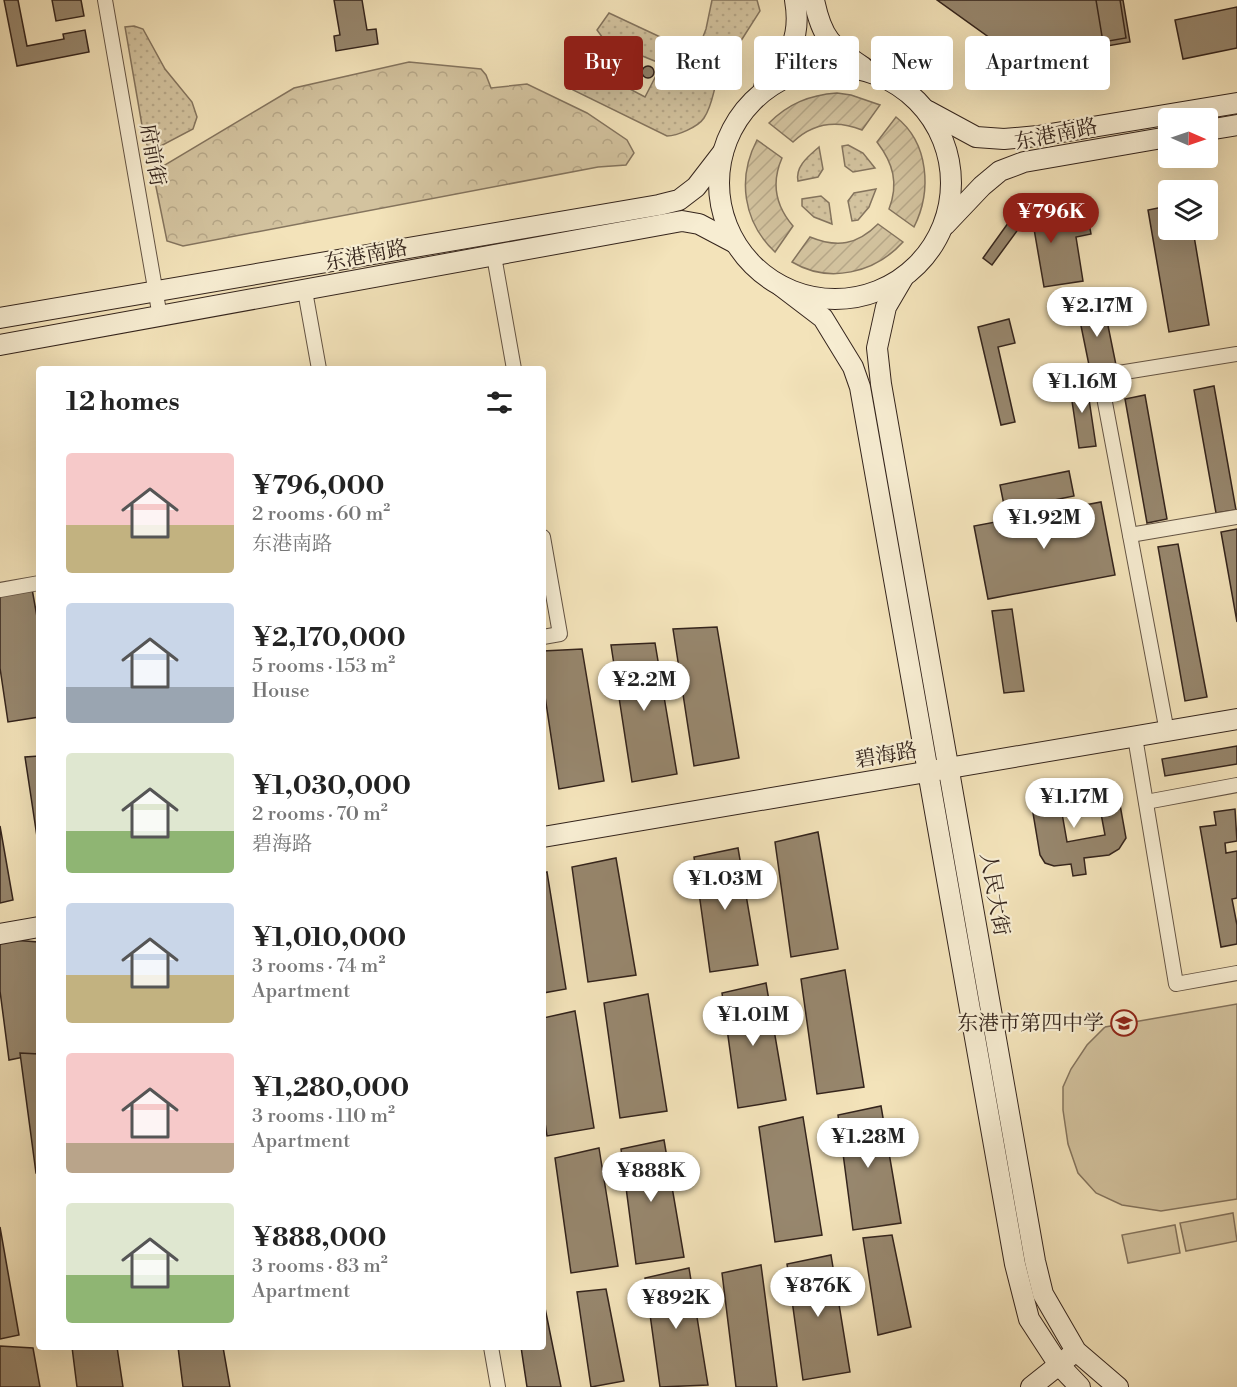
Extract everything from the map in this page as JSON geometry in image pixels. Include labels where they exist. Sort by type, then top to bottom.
[{"type":"main road","points":[[795,0],[797,14],[795,35],[789,54],[735,124],[723,152],[719,184],[723,215],[735,243],[756,268],[823,318],[853,367],[860,387],[1015,1264],[1029,1319],[1059,1365],[1080,1387]]},
{"type":"main road","points":[[814,0],[827,40],[847,57],[871,72]]},
{"type":"main road","points":[[754,99],[780,80],[810,69],[841,66],[871,73]]},
{"type":"main road","points":[[781,286],[813,298],[843,299],[875,292],[903,278],[926,256],[941,230],[950,198],[950,164],[941,134],[924,108],[904,90]]},
{"type":"main road","name":"东港南路","points":[[924,108],[976,137],[1004,139],[1038,136],[1237,103]]},
{"type":"main road","points":[[1218,128],[1237,125]]},
{"type":"main road","name":"东港南路","points":[[941,230],[981,186],[1000,171],[1024,162],[1158,139]]},
{"type":"main road","name":"东港南路","points":[[0,318],[659,205],[679,200],[696,187],[723,152]]},
{"type":"main road","name":"东港南路","points":[[0,345],[682,221],[699,224],[735,243]]},
{"type":"main road","name":"人民大街","points":[[903,278],[886,307],[881,328],[877,348],[881,384],[1035,1261],[1043,1294],[1077,1351],[1118,1387]]},
{"type":"main road","name":"碧海路","points":[[546,836],[1237,719]]},
{"type":"main road","points":[[0,934],[36,928]]},
{"type":"main road","points":[[1031,1387],[1077,1351]]},
{"type":"street","name":"府前街","points":[[105,0],[160,317]]},
{"type":"street","points":[[494,256],[513,366]]},
{"type":"street","points":[[305,291],[318,366]]},
{"type":"street","points":[[1167,732],[1100,376],[1237,354]]},
{"type":"street","points":[[1130,535],[1237,517]]},
{"type":"street","points":[[546,554],[560,634],[546,636]]},
{"type":"street","points":[[0,590],[36,584]]},
{"type":"street","points":[[1135,737],[1176,984],[1237,973]]},
{"type":"street","points":[[1146,802],[1237,785]]},
{"type":"street","points":[[492,1350],[498,1387]]},
{"type":"green space","points":[[712,0],[757,0],[760,11],[742,39],[742,36],[703,36]]},
{"type":"green space","points":[[609,13],[658,36],[655,36],[655,61],[643,56],[643,36],[601,36],[597,30]]},
{"type":"green space","points":[[134,26],[143,29],[165,69],[192,102],[197,117],[193,129],[157,148],[147,145],[144,137],[125,27]]},
{"type":"green space","points":[[409,62],[481,69],[491,88],[527,84],[587,113],[627,140],[634,153],[626,165],[598,167],[183,246],[167,241],[153,172],[294,88]]},
{"type":"green space","points":[[655,78],[655,90],[714,90],[707,113],[697,125],[667,136],[573,90],[632,90],[645,97]]},
{"type":"green space","points":[[837,93],[851,95],[880,105],[862,130],[843,125],[826,125],[809,131],[793,142],[769,123],[800,102],[817,96]]},
{"type":"green space","points":[[896,117],[915,140],[924,168],[923,198],[914,227],[889,209],[894,191],[893,174],[877,142]]},
{"type":"green space","points":[[757,140],[782,158],[777,176],[777,194],[782,210],[793,226],[775,252],[756,227],[746,199],[747,169]]},
{"type":"green space","points":[[848,145],[863,153],[875,168],[853,172],[845,166],[842,146]]},
{"type":"green space","points":[[819,147],[823,169],[818,177],[798,181],[801,166]]},
{"type":"green space","points":[[876,189],[869,207],[858,220],[852,221],[848,201],[854,193]]},
{"type":"green space","points":[[821,196],[829,203],[832,224],[814,217],[802,206],[802,199]]},
{"type":"green space","points":[[878,224],[903,242],[892,253],[865,268],[836,274],[821,273],[792,262],[810,237],[829,243],[846,242],[862,236]]},
{"type":"green space","points":[[1237,1004],[1237,1199],[1161,1211],[1122,1205],[1096,1193],[1078,1173],[1068,1144],[1063,1110],[1063,1087],[1071,1069],[1087,1045],[1105,1027]]},
{"type":"green space","points":[[1233,1213],[1237,1241],[1186,1251],[1180,1223]]},
{"type":"green space","points":[[1175,1225],[1180,1253],[1128,1263],[1122,1235]]},
{"type":"building","points":[[4,0],[18,0],[27,46],[64,39],[63,34],[85,30],[89,52],[17,66]]},
{"type":"building","points":[[52,0],[81,0],[84,16],[56,21]]},
{"type":"building","points":[[334,0],[362,0],[367,30],[376,29],[378,44],[336,51],[334,36],[340,35]]},
{"type":"building","points":[[937,0],[1123,0],[1130,42],[1110,46],[1110,36],[987,36]]},
{"type":"building","points":[[1096,0],[1120,0],[1126,38],[1110,41],[1110,36],[1102,36]]},
{"type":"building","points":[[1237,7],[1237,48],[1183,59],[1175,20]]},
{"type":"building","points":[[646,66],[654,70],[650,78],[643,75],[643,69]]},
{"type":"building","points":[[1086,207],[1091,234],[1076,237],[1083,281],[1044,287],[1033,223],[1022,224],[992,265],[983,258],[1011,219]]},
{"type":"building","points":[[1158,208],[1158,240],[1195,240],[1209,325],[1169,332],[1148,210]]},
{"type":"building","points":[[1104,306],[1116,365],[1090,370],[1078,311]]},
{"type":"building","points":[[1009,319],[1015,343],[998,347],[1015,422],[1001,425],[978,327]]},
{"type":"building","points":[[1086,379],[1096,446],[1079,448],[1069,381]]},
{"type":"building","points":[[1214,386],[1236,510],[1216,513],[1194,390]]},
{"type":"building","points":[[1145,395],[1167,519],[1147,523],[1125,399]]},
{"type":"building","points":[[1069,471],[1074,496],[1005,510],[1000,485]]},
{"type":"building","points":[[1101,502],[1115,575],[988,599],[974,526]]},
{"type":"building","points":[[1237,529],[1237,622],[1221,532]]},
{"type":"building","points":[[1178,544],[1207,697],[1185,701],[1158,547]]},
{"type":"building","points":[[31,583],[36,611],[36,717],[8,722],[0,668],[0,584]]},
{"type":"building","points":[[1012,609],[1024,691],[1004,693],[992,611]]},
{"type":"building","points":[[717,627],[739,758],[694,766],[673,629]]},
{"type":"building","points":[[655,643],[677,774],[632,782],[611,645]]},
{"type":"building","points":[[582,649],[604,781],[559,789],[546,703],[546,651]]},
{"type":"building","points":[[1237,746],[1237,764],[1165,776],[1162,759]]},
{"type":"building","points":[[36,756],[36,830],[25,757]]},
{"type":"building","points":[[1064,783],[1067,801],[1060,802],[1067,842],[1105,835],[1097,792],[1117,788],[1126,838],[1119,849],[1109,855],[1084,858],[1086,874],[1073,876],[1071,864],[1054,866],[1045,863],[1040,855],[1029,789]]},
{"type":"building","points":[[1235,809],[1237,841],[1225,843],[1226,853],[1237,851],[1237,898],[1232,899],[1237,925],[1237,944],[1221,947],[1200,827],[1216,825],[1214,812]]},
{"type":"building","points":[[0,826],[13,900],[0,903]]},
{"type":"building","points":[[818,832],[838,949],[791,957],[775,842]]},
{"type":"building","points":[[738,848],[758,965],[710,972],[694,857]]},
{"type":"building","points":[[616,858],[636,975],[588,982],[572,867]]},
{"type":"building","points":[[546,872],[566,989],[546,992]]},
{"type":"building","points":[[0,939],[36,942],[36,1055],[9,1060],[0,991]]},
{"type":"building","points":[[845,970],[864,1087],[817,1094],[801,979]]},
{"type":"building","points":[[766,983],[786,1100],[738,1108],[722,993]]},
{"type":"building","points":[[648,994],[667,1111],[620,1118],[604,1003]]},
{"type":"building","points":[[575,1011],[594,1128],[547,1136],[546,1017]]},
{"type":"building","points":[[20,1053],[36,1054],[36,1173]]},
{"type":"building","points":[[881,1106],[901,1223],[853,1230],[838,1115]]},
{"type":"building","points":[[803,1117],[822,1235],[775,1242],[759,1127]]},
{"type":"building","points":[[664,1140],[684,1257],[636,1264],[621,1149]]},
{"type":"building","points":[[599,1148],[618,1266],[571,1273],[555,1158]]},
{"type":"building","points":[[0,1227],[19,1335],[0,1339]]},
{"type":"building","points":[[892,1235],[911,1327],[878,1335],[863,1238]]},
{"type":"building","points":[[831,1255],[850,1372],[803,1380],[787,1264]]},
{"type":"building","points":[[761,1265],[777,1387],[736,1387],[722,1273]]},
{"type":"building","points":[[689,1268],[708,1385],[660,1387],[645,1278]]},
{"type":"building","points":[[606,1289],[624,1381],[591,1387],[577,1292]]},
{"type":"building","points":[[546,1313],[561,1387],[527,1387],[521,1350],[546,1350]]},
{"type":"building","points":[[0,1346],[33,1348],[40,1387],[0,1387]]},
{"type":"building","points":[[72,1350],[117,1350],[123,1387],[77,1387]]},
{"type":"building","points":[[178,1350],[224,1350],[230,1387],[183,1387]]},
{"type":"place","name":"东港市第四中学","points":[[1124,1023]]}]
